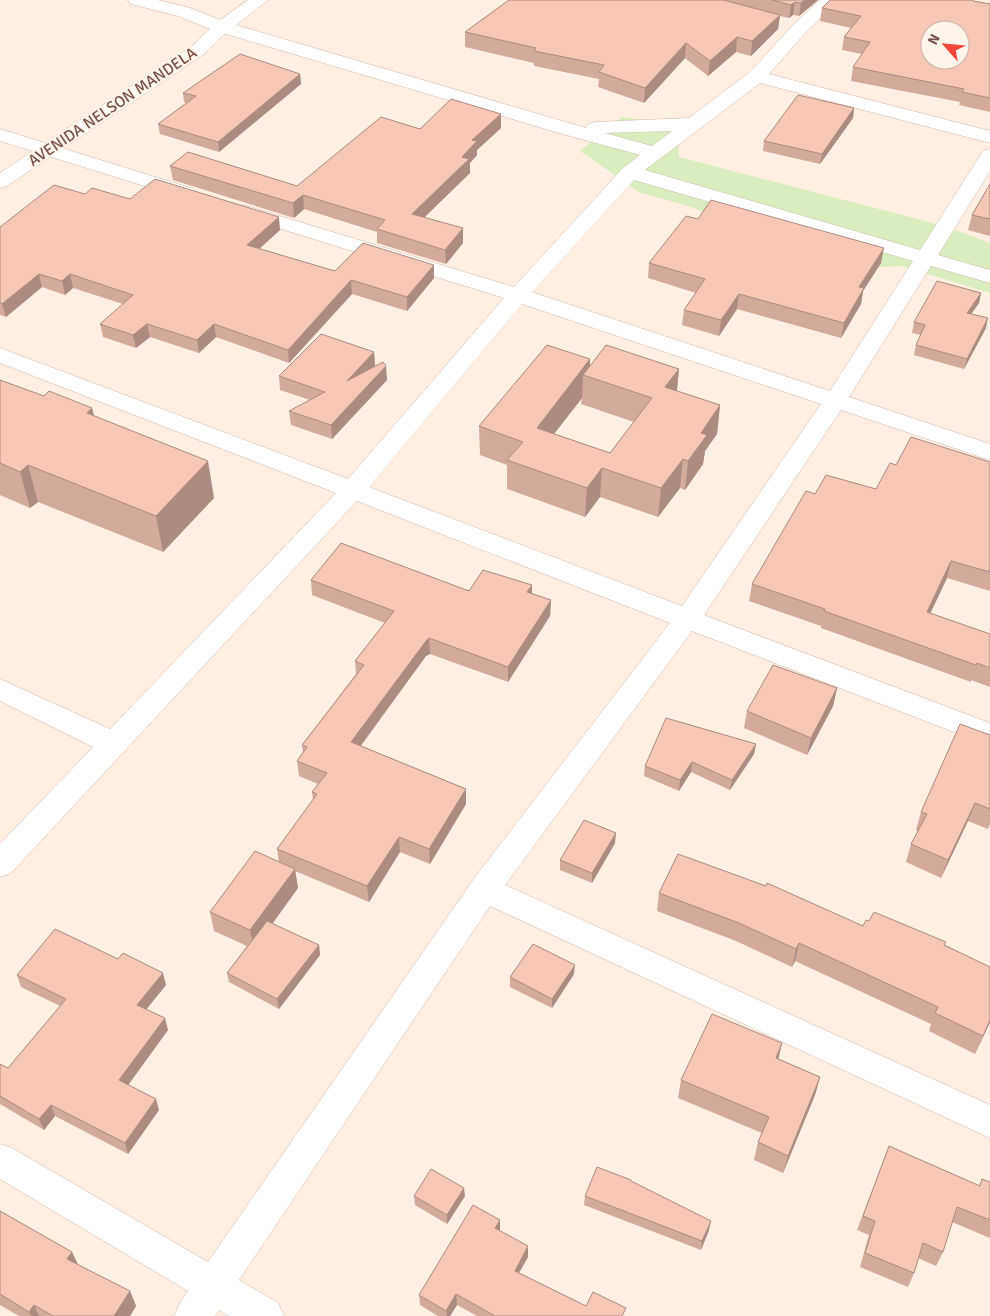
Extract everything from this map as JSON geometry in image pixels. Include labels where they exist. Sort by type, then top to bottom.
[{"type":"street","points":[[138,0],[184,12],[222,27],[566,129],[655,153]]},
{"type":"street","name":"AVENIDA NELSON MANDELA","points":[[0,182],[198,50],[222,27],[259,0]]},
{"type":"street","points":[[0,864],[354,489],[518,296],[630,172],[757,76],[792,26],[830,0]]},
{"type":"street","points":[[757,76],[990,137]]},
{"type":"street","points":[[566,129],[695,124]]},
{"type":"street","points":[[0,135],[518,296],[990,452]]},
{"type":"street","points":[[193,1316],[484,889],[687,619],[836,400],[990,155]]},
{"type":"street","points":[[630,172],[990,277]]},
{"type":"street","points":[[0,355],[354,489],[990,735]]},
{"type":"street","points":[[0,689],[114,744]]},
{"type":"street","points":[[484,889],[990,1122]]},
{"type":"street","points":[[0,1160],[265,1316]]},
{"type":"green space","points":[[622,117],[677,125],[679,157],[944,226],[990,243],[990,293],[902,266],[846,269],[691,207],[639,192],[580,151]]},
{"type":"building","points":[[509,0],[723,0],[780,15],[752,41],[737,37],[710,61],[686,43],[645,88],[599,72],[604,65],[534,51],[536,48],[465,32]]},
{"type":"building","points":[[772,0],[805,0],[791,5]]},
{"type":"building","points":[[830,0],[973,0],[990,4],[990,98],[962,92],[964,89],[853,67],[870,42],[844,37],[861,16],[822,8]]},
{"type":"building","points":[[240,54],[300,74],[218,142],[158,124],[196,96],[183,93]]},
{"type":"building","points":[[798,95],[854,108],[822,154],[764,141]]},
{"type":"building","points":[[451,99],[501,114],[472,140],[477,141],[462,157],[469,159],[412,214],[463,228],[445,250],[377,229],[385,220],[303,195],[293,203],[170,166],[188,152],[297,186],[381,117],[420,129]]},
{"type":"building","points":[[155,179],[279,217],[247,245],[335,271],[363,243],[434,265],[407,297],[351,280],[288,350],[214,324],[197,340],[147,324],[133,335],[100,324],[133,295],[70,274],[62,281],[39,274],[2,304],[0,303],[0,227],[54,185],[85,194],[92,188],[130,199]]},
{"type":"building","points":[[990,184],[990,219],[972,215]]},
{"type":"building","points":[[711,200],[884,248],[859,287],[864,288],[844,323],[739,294],[721,320],[684,310],[705,279],[649,263],[686,216],[698,219]]},
{"type":"building","points":[[937,281],[981,293],[967,313],[988,318],[967,359],[916,345],[925,325],[914,322]]},
{"type":"building","points":[[321,334],[374,352],[347,381],[383,362],[386,366],[331,425],[289,411],[325,392],[279,376]]},
{"type":"building","points":[[547,345],[590,359],[537,428],[610,453],[652,398],[583,375],[606,345],[679,369],[665,387],[720,405],[701,433],[707,435],[688,461],[683,459],[661,488],[602,468],[587,488],[507,460],[523,442],[479,426]]},
{"type":"building","points":[[0,380],[44,396],[49,391],[92,408],[87,413],[208,461],[156,516],[28,465],[20,472],[0,463]]},
{"type":"building","points":[[911,437],[990,462],[990,572],[951,561],[927,612],[990,634],[990,668],[977,663],[976,665],[752,584],[806,491],[815,494],[826,475],[876,489],[890,463],[896,465]]},
{"type":"building","points":[[341,543],[469,591],[483,570],[532,585],[527,592],[551,600],[508,667],[429,638],[351,742],[466,789],[429,849],[399,837],[367,886],[277,849],[317,794],[312,792],[327,773],[297,761],[307,747],[302,745],[364,665],[355,661],[394,611],[311,580]]},
{"type":"building","points":[[773,665],[837,688],[811,738],[747,711]]},
{"type":"building","points":[[666,718],[756,744],[732,780],[692,762],[680,780],[645,766]]},
{"type":"building","points":[[960,724],[990,735],[990,809],[975,803],[948,860],[911,844],[927,814],[921,812]]},
{"type":"building","points":[[584,820],[616,833],[592,873],[560,860]]},
{"type":"building","points":[[255,851],[295,869],[250,930],[210,912]]},
{"type":"building","points":[[678,854],[766,886],[767,883],[863,926],[866,920],[869,921],[874,912],[946,942],[944,945],[990,967],[990,1020],[983,1036],[935,1013],[938,1007],[799,943],[796,949],[739,923],[659,893]]},
{"type":"building","points":[[267,921],[319,945],[277,999],[227,973]]},
{"type":"building","points":[[55,929],[118,959],[123,953],[163,973],[137,1005],[165,1018],[119,1080],[156,1099],[125,1143],[51,1105],[39,1119],[0,1096],[0,1064],[8,1068],[66,999],[17,975]]},
{"type":"building","points":[[533,944],[575,965],[552,999],[510,977]]},
{"type":"building","points":[[712,1014],[782,1043],[776,1058],[820,1077],[788,1156],[758,1142],[769,1117],[681,1080]]},
{"type":"building","points":[[889,1146],[980,1186],[982,1179],[990,1182],[990,1220],[957,1207],[943,1252],[923,1243],[914,1273],[865,1253],[875,1221],[863,1216]]},
{"type":"building","points":[[597,1167],[631,1180],[711,1221],[702,1241],[585,1196]]},
{"type":"building","points":[[431,1169],[464,1188],[447,1215],[414,1196]]},
{"type":"building","points":[[473,1205],[500,1220],[495,1228],[528,1246],[515,1271],[586,1306],[593,1292],[626,1308],[622,1316],[495,1316],[456,1294],[446,1311],[419,1295]]},
{"type":"building","points":[[0,1211],[72,1252],[67,1259],[130,1291],[114,1316],[53,1316],[34,1305],[29,1312],[0,1294]]}]
